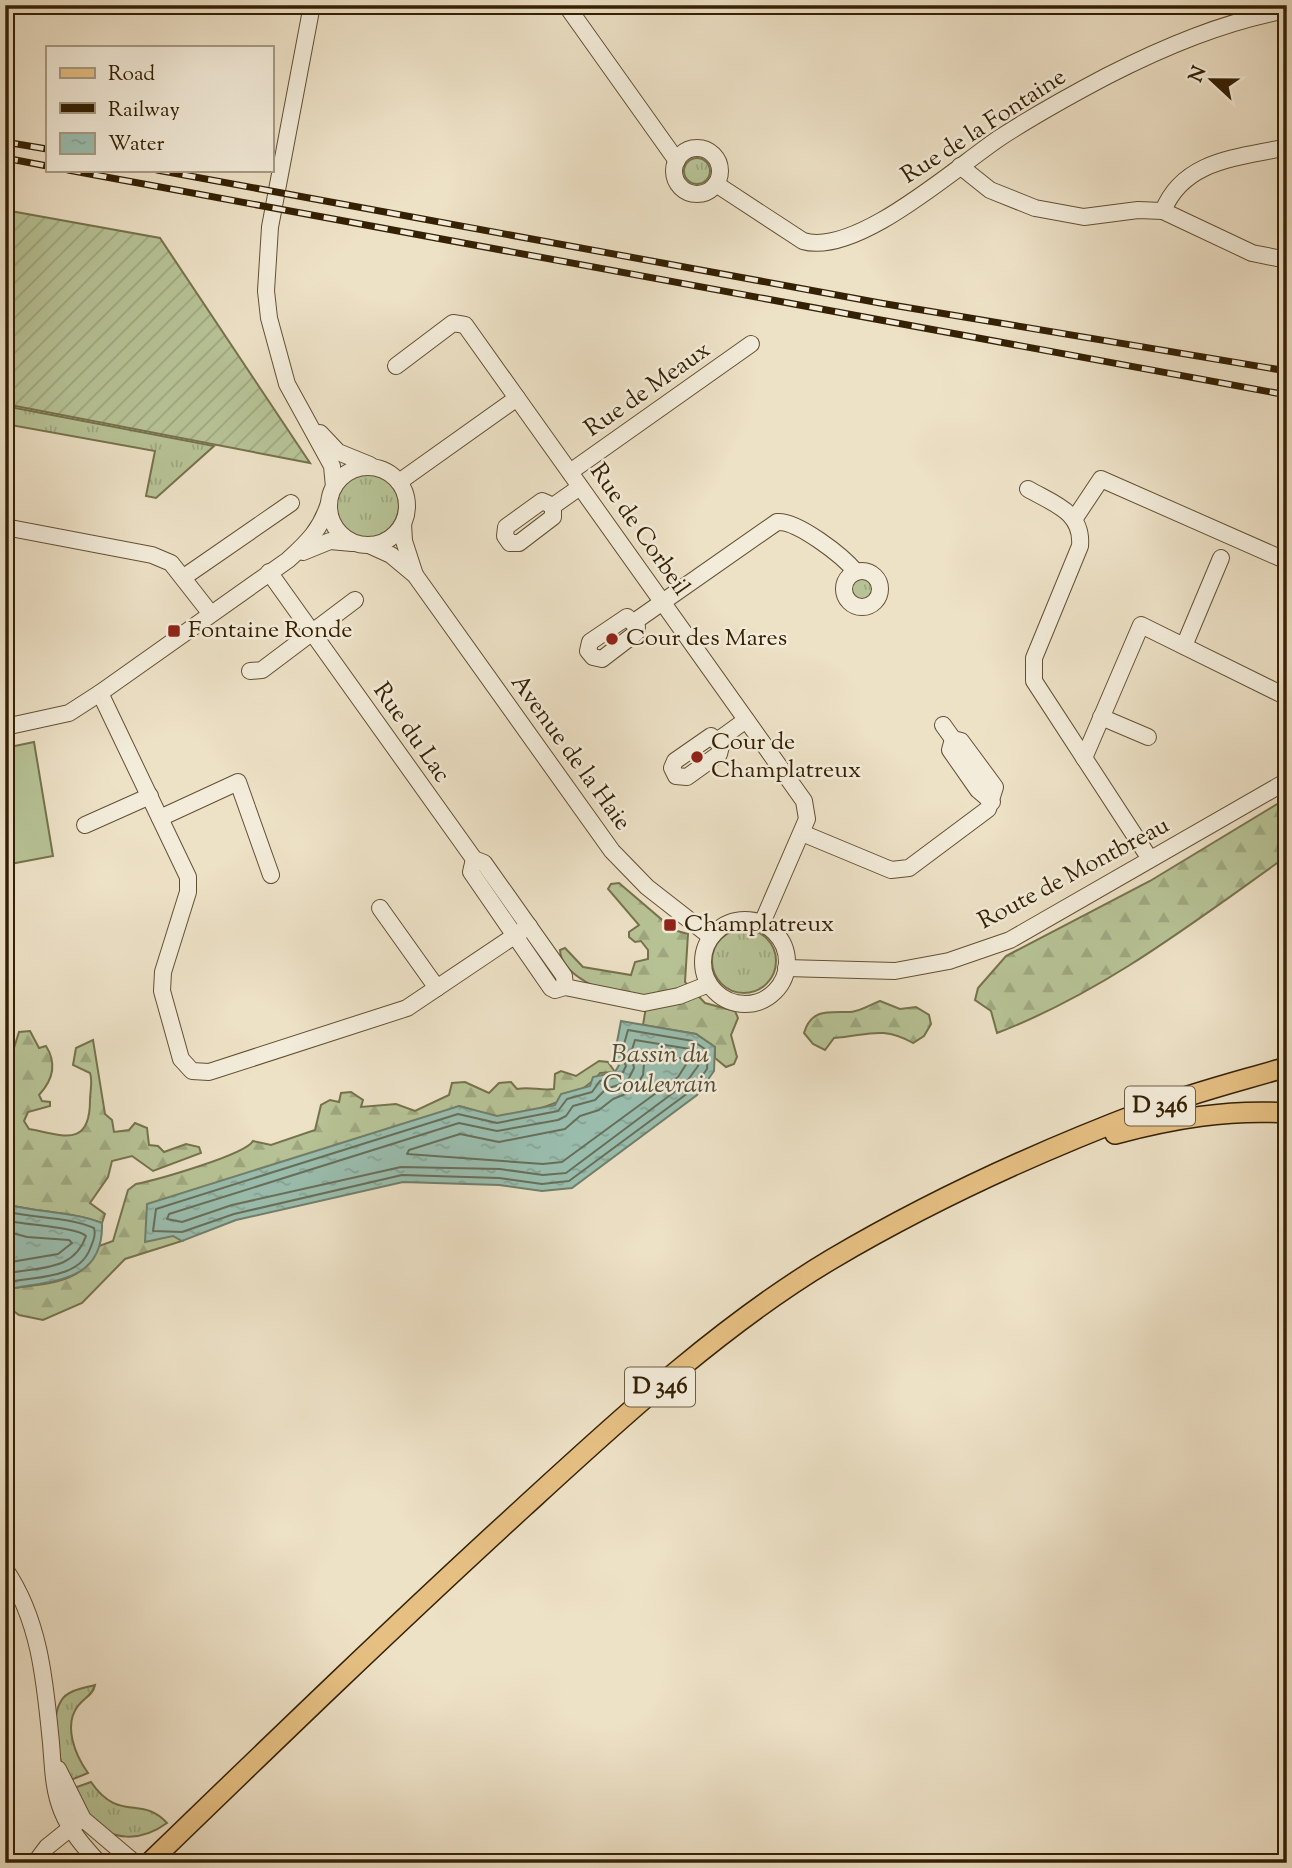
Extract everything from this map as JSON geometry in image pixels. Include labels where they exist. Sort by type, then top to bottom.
[{"type":"main road","name":"D 346","points":[[149,1863],[458,1567],[673,1376],[829,1261],[953,1192],[1036,1155],[1148,1110],[1287,1067]]},
{"type":"main road","points":[[1036,1155],[1157,1122],[1219,1113],[1287,1112]]},
{"type":"street","points":[[312,5],[267,259],[269,318],[287,384],[332,466],[334,524],[349,540],[364,545]]},
{"type":"street","points":[[566,5],[677,161],[677,181],[686,191],[706,192],[716,184],[720,167],[707,150],[693,148],[677,161]]},
{"type":"street","name":"Rue de la Fontaine","points":[[716,184],[803,241],[822,244],[867,228],[916,199],[960,166],[1041,113],[1142,58],[1206,32],[1287,10]]},
{"type":"street","points":[[1163,211],[1170,193],[1193,172],[1215,162],[1287,147]]},
{"type":"street","points":[[960,166],[990,190],[1034,208],[1084,217],[1138,210],[1163,211],[1252,253],[1287,260]]},
{"type":"street","name":"Rue de Corbeil","points":[[396,366],[453,323],[465,325],[804,801],[807,819],[762,923]]},
{"type":"street","name":"Rue de Meaux","points":[[570,472],[751,344]]},
{"type":"street","points":[[287,384],[324,439],[338,452],[381,469],[399,482],[407,503],[403,524],[389,539],[364,545],[330,541],[288,559]]},
{"type":"street","points":[[399,482],[517,398]]},
{"type":"street","points":[[5,727],[69,713],[100,693],[288,559],[314,537],[323,523],[331,495],[340,478],[359,468],[381,469]]},
{"type":"street","points":[[1074,518],[1101,479],[1287,561]]},
{"type":"street","points":[[553,506],[580,486]]},
{"type":"street","points":[[1028,489],[1074,518],[1082,530],[1080,546],[1034,659],[1034,681],[1150,859]]},
{"type":"street","points":[[184,577],[291,503]]},
{"type":"street","points":[[634,622],[777,522],[793,523],[849,563],[856,572]]},
{"type":"street","name":"Avenue de la Haie","points":[[403,524],[404,541],[415,575]]},
{"type":"street","points":[[5,527],[152,555],[171,563],[211,614]]},
{"type":"street","name":"Avenue de la Haie","points":[[364,545],[391,555],[415,575],[612,851],[647,887],[711,937]]},
{"type":"street","points":[[1184,646],[1221,558]]},
{"type":"street","name":"Rue du Lac","points":[[269,572],[474,859],[484,863],[529,926],[564,976],[565,987]]},
{"type":"street","points":[[250,671],[262,670],[355,600]]},
{"type":"street","points":[[1084,758],[1141,625],[1287,697]]},
{"type":"street","points":[[100,693],[188,877],[188,892],[163,972],[162,991],[181,1059],[192,1071],[209,1072],[407,1009],[529,926]]},
{"type":"street","points":[[1101,717],[1148,737]]},
{"type":"street","points":[[717,741],[746,720]]},
{"type":"street","points":[[802,833],[891,870],[901,871],[988,809],[995,787],[961,741],[953,739],[943,725]]},
{"type":"street","name":"Route de Montbreau","points":[[786,968],[895,971],[949,961],[1010,940],[1287,781]]},
{"type":"street","points":[[160,818],[238,782],[271,876]]},
{"type":"street","points":[[85,825],[149,796]]},
{"type":"street","name":"Rue du Lac","points":[[474,859],[471,872],[551,988],[555,990],[565,987],[644,1003],[679,996],[709,984]]},
{"type":"street","points":[[380,908],[437,988]]},
{"type":"street","points":[[751,920],[762,923],[782,941],[786,968],[777,989],[757,1002],[725,999],[709,984],[703,965],[711,937],[728,923],[751,920]]},
{"type":"street","points":[[5,1569],[24,1601],[38,1650],[52,1754],[76,1824],[99,1863]]},
{"type":"street","points":[[35,1863],[39,1854],[76,1824]]},
{"type":"street","points":[[76,1824],[135,1863]]},
{"type":"green space","points":[[697,158],[706,162],[710,171],[706,180],[697,184],[688,180],[684,171],[688,162]]},
{"type":"green space","points":[[5,210],[160,238],[310,463],[5,404]]},
{"type":"green space","points":[[5,406],[214,446],[156,498],[146,496],[155,451],[5,424]]},
{"type":"green space","points":[[366,472],[389,482],[399,505],[389,528],[366,538],[343,528],[333,505],[343,482]]},
{"type":"green space","points":[[858,578],[866,578],[873,585],[873,593],[866,600],[858,600],[851,593],[851,585]]},
{"type":"green space","points":[[34,742],[53,856],[5,865],[5,748]]},
{"type":"green space","points":[[1287,798],[1287,856],[1183,930],[1111,976],[1036,1016],[997,1033],[991,1011],[975,1000],[978,988],[1006,956],[1150,881]]},
{"type":"green space","points":[[619,883],[674,930],[688,934],[685,982],[705,1003],[735,1011],[738,1018],[731,1035],[737,1057],[734,1064],[726,1067],[715,1058],[715,1047],[696,1034],[643,1025],[646,1007],[581,979],[570,971],[563,961],[560,950],[565,948],[583,967],[631,975],[635,962],[648,959],[648,950],[641,941],[635,942],[629,937],[629,932],[639,925],[608,889],[611,884]]},
{"type":"green space","points":[[744,929],[756,931],[767,938],[774,949],[774,973],[767,984],[756,991],[744,993],[732,991],[721,984],[714,973],[712,961],[714,949],[721,938],[732,931]]},
{"type":"green space","points":[[880,1001],[900,1009],[916,1007],[929,1015],[931,1024],[924,1036],[913,1043],[883,1033],[834,1038],[825,1050],[813,1044],[804,1033],[807,1025],[816,1016],[827,1012],[853,1012]]},
{"type":"green space","points":[[30,1031],[39,1048],[46,1046],[50,1053],[52,1072],[39,1095],[42,1101],[50,1102],[50,1106],[28,1112],[24,1121],[29,1129],[72,1135],[85,1126],[89,1116],[91,1076],[73,1065],[76,1048],[93,1040],[105,1114],[112,1120],[114,1132],[129,1130],[135,1123],[147,1128],[149,1145],[158,1146],[164,1152],[186,1144],[199,1147],[201,1153],[153,1171],[132,1156],[112,1161],[108,1177],[90,1203],[105,1214],[102,1223],[78,1216],[5,1204],[5,1056],[13,1051],[19,1032]]},
{"type":"green space","points":[[599,1061],[608,1062],[615,1072],[600,1073],[580,1090],[553,1104],[523,1113],[496,1116],[459,1106],[174,1236],[182,1241],[125,1259],[82,1303],[43,1320],[19,1315],[8,1307],[7,1289],[49,1283],[73,1276],[92,1259],[99,1246],[113,1241],[128,1190],[136,1184],[218,1160],[253,1141],[271,1145],[315,1130],[321,1105],[330,1100],[339,1102],[341,1093],[351,1092],[363,1100],[361,1107],[396,1104],[415,1111],[449,1095],[452,1083],[465,1082],[489,1093],[499,1083],[511,1082],[517,1089],[554,1089],[555,1074],[561,1071],[576,1076]]},
{"type":"green space","points":[[95,1685],[78,1706],[71,1722],[75,1749],[88,1773],[66,1782],[57,1741],[57,1710],[67,1694]]},
{"type":"green space","points":[[91,1782],[111,1802],[149,1811],[167,1823],[147,1834],[137,1836],[127,1837],[106,1832],[85,1815],[71,1789]]},
{"type":"water","name":"Bassin du Coulevrain","points":[[621,1021],[696,1034],[715,1047],[714,1071],[697,1095],[572,1188],[542,1191],[499,1185],[403,1182],[236,1220],[182,1241],[173,1236],[145,1242],[147,1204],[459,1106],[497,1116],[555,1105],[561,1094],[590,1086],[593,1077],[615,1072],[619,1065],[614,1058]]},
{"type":"water","points":[[5,1204],[78,1216],[102,1223],[100,1243],[94,1258],[84,1269],[71,1276],[5,1290]]},
{"type":"railway","points":[[5,142],[46,149]]},
{"type":"railway","points":[[5,158],[46,166]]},
{"type":"railway","points":[[79,172],[1287,395]]},
{"type":"railway","points":[[168,172],[880,303],[1287,371]]},
{"type":"place","name":"Fontaine Ronde","points":[[174,631]]},
{"type":"place","name":"Cour des Mares","points":[[612,639]]},
{"type":"place","name":"Cour de Champlatreux","points":[[697,757]]},
{"type":"place","name":"Champlatreux","points":[[670,925]]}]
